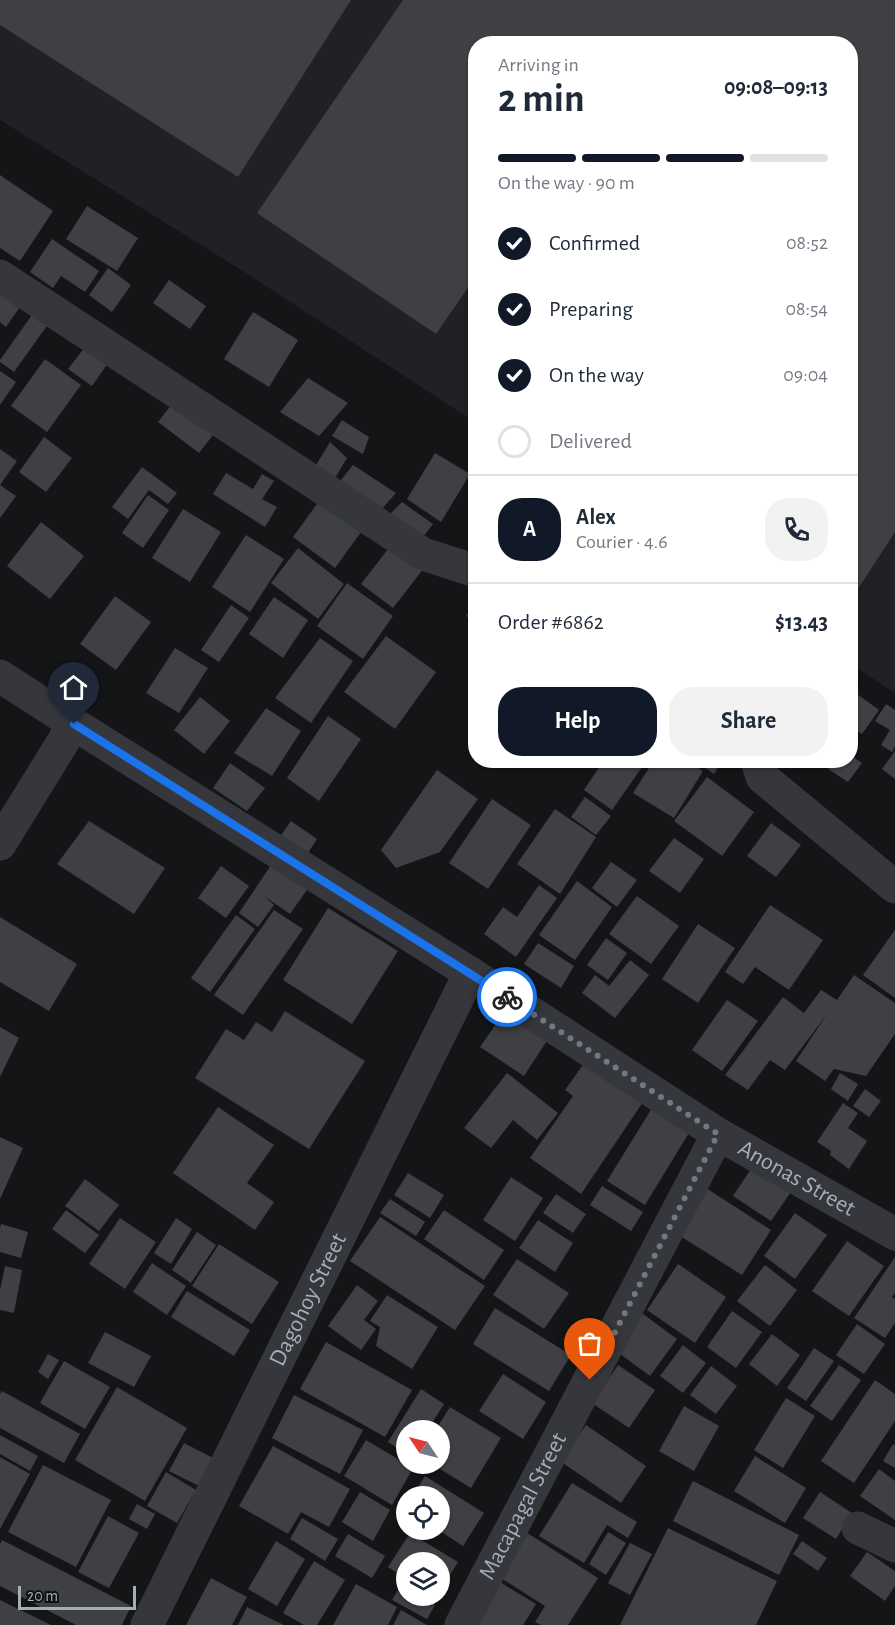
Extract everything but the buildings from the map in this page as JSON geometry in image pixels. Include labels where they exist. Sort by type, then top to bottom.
[{"type":"street","points":[[0,276],[423,554],[468,568]]},
{"type":"street","name":"Anonas Street","points":[[0,676],[470,973],[718,1134],[895,1234]]},
{"type":"street","points":[[0,844],[74,724]]},
{"type":"street","points":[[759,768],[762,777],[895,887]]},
{"type":"street","name":"Dagohoy Street","points":[[147,1625],[470,973]]},
{"type":"street","name":"Macapagal Street","points":[[461,1625],[718,1134]]},
{"type":"street","points":[[858,1528],[895,1546]]},
{"type":"shaded area","points":[[0,0],[895,0],[895,693],[858,669],[858,36],[468,36],[468,417],[235,266],[0,120]]},
{"type":"way so far","points":[[507,997],[718,1134],[590,1380]]},
{"type":"route","points":[[74,724],[507,997]]}]
